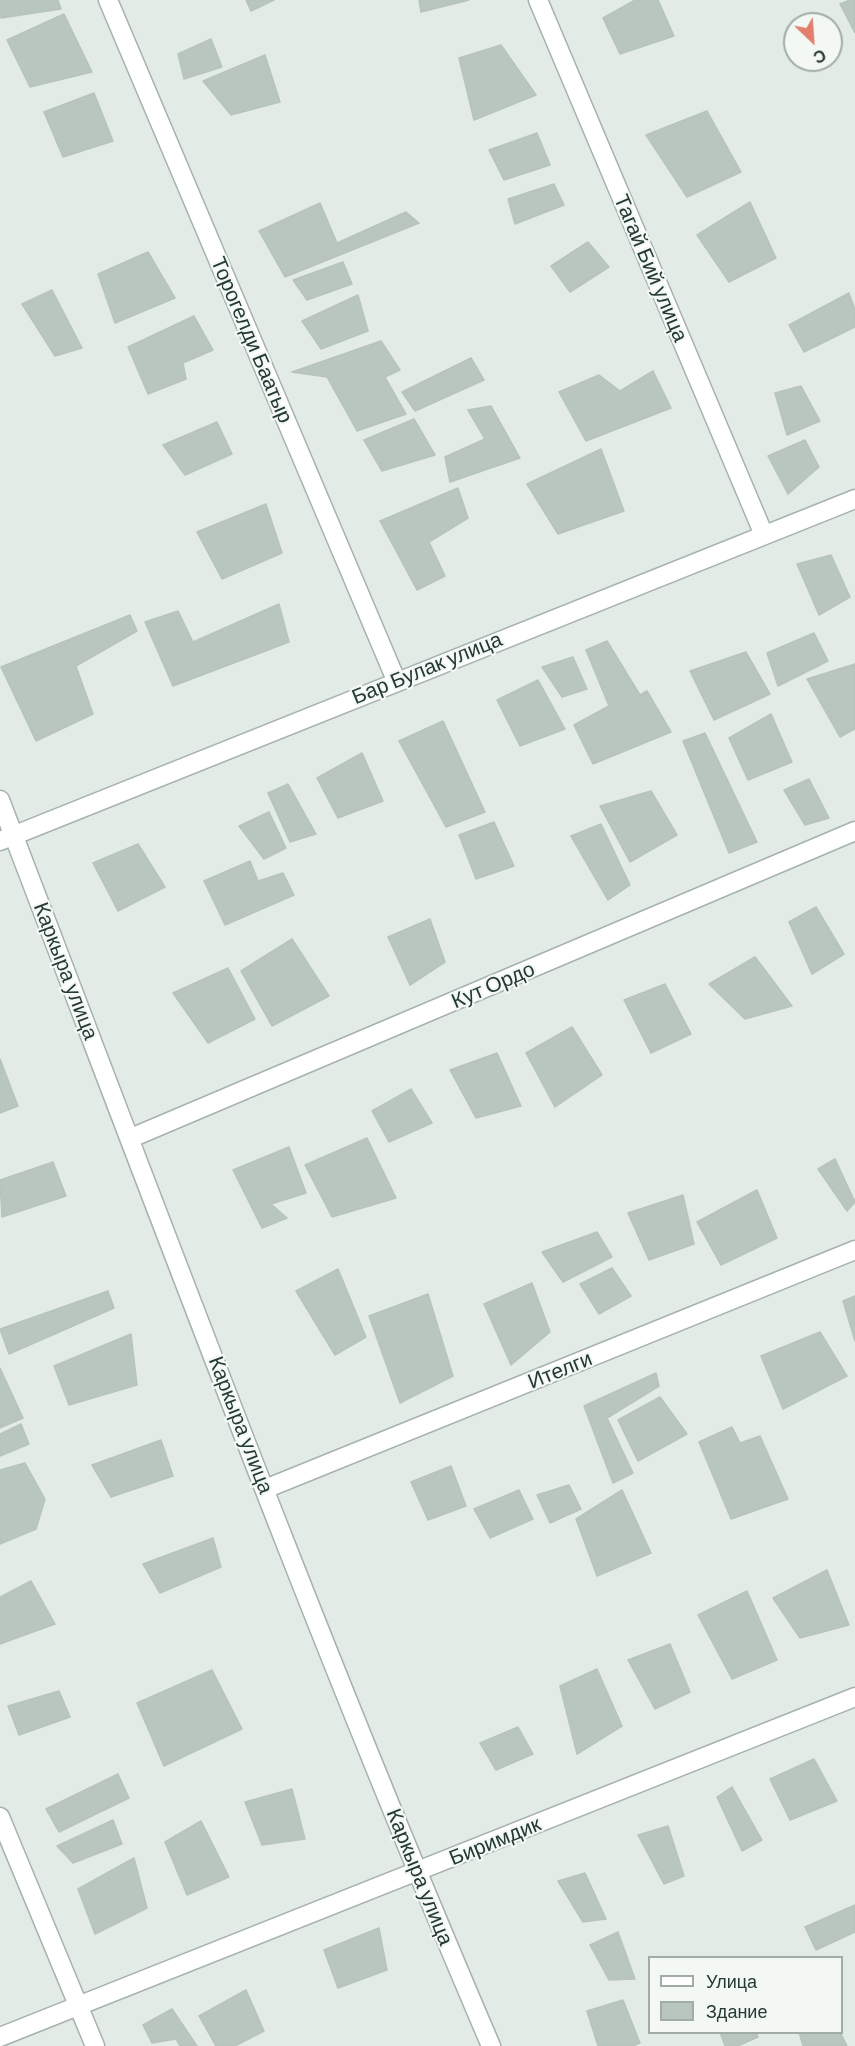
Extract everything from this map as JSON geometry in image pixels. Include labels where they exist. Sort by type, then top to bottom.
[{"type":"street","name":"Торогелди Баатыр","points":[[108,0],[396,680]]},
{"type":"street","name":"Тагай Бий улица","points":[[538,0],[764,536]]},
{"type":"street","name":"Бар Булак улица","points":[[7,838],[396,680],[855,499]]},
{"type":"street","name":"Каркыра улица","points":[[0,800],[7,838],[131,1138],[265,1489],[417,1873],[491,2046]]},
{"type":"street","name":"Кут Ордо","points":[[131,1138],[855,831]]},
{"type":"street","name":"Ителги","points":[[265,1489],[855,1250]]},
{"type":"street","name":"Биримдик","points":[[0,2037],[855,1697]]},
{"type":"street","points":[[0,1817],[95,2046]]},
{"type":"building","points":[[0,0],[58,0],[61,9],[1,18]]},
{"type":"building","points":[[246,0],[274,0],[251,11]]},
{"type":"building","points":[[419,0],[469,0],[421,12]]},
{"type":"building","points":[[635,0],[658,0],[674,36],[620,54],[603,18]]},
{"type":"building","points":[[855,0],[855,33],[840,4]]},
{"type":"building","points":[[64,14],[92,72],[30,87],[7,40]]},
{"type":"building","points":[[211,39],[222,67],[184,79],[178,54]]},
{"type":"building","points":[[501,45],[536,95],[474,120],[459,58]]},
{"type":"building","points":[[265,55],[280,102],[231,115],[203,81]]},
{"type":"building","points":[[94,93],[113,141],[63,157],[44,112]]},
{"type":"building","points":[[707,111],[741,172],[687,197],[646,135]]},
{"type":"building","points":[[537,133],[550,165],[504,180],[489,150]]},
{"type":"building","points":[[554,184],[564,205],[515,224],[508,199]]},
{"type":"building","points":[[750,202],[776,258],[729,282],[697,235]]},
{"type":"building","points":[[320,203],[337,243],[406,212],[419,223],[285,277],[259,231]]},
{"type":"building","points":[[588,242],[609,267],[570,292],[551,266]]},
{"type":"building","points":[[148,252],[175,298],[115,323],[98,274]]},
{"type":"building","points":[[343,262],[352,284],[307,300],[293,280]]},
{"type":"building","points":[[52,290],[82,348],[55,356],[22,304]]},
{"type":"building","points":[[849,293],[855,310],[855,327],[804,352],[789,325]]},
{"type":"building","points":[[358,295],[368,331],[321,349],[302,321]]},
{"type":"building","points":[[194,316],[213,350],[183,363],[186,379],[148,394],[128,347]]},
{"type":"building","points":[[381,341],[400,370],[385,377],[406,414],[357,431],[327,377],[292,372]]},
{"type":"building","points":[[471,358],[484,380],[415,411],[402,392]]},
{"type":"building","points":[[653,371],[671,408],[586,441],[559,392],[599,375],[620,391]]},
{"type":"building","points":[[801,386],[820,421],[787,435],[775,393]]},
{"type":"building","points":[[491,406],[520,458],[450,482],[445,457],[485,439],[468,410]]},
{"type":"building","points":[[414,419],[435,455],[382,471],[364,440]]},
{"type":"building","points":[[217,422],[232,454],[185,475],[163,445]]},
{"type":"building","points":[[805,440],[819,467],[788,494],[768,456]]},
{"type":"building","points":[[601,449],[624,511],[558,534],[527,484]]},
{"type":"building","points":[[458,488],[468,518],[429,542],[445,576],[417,590],[380,521]]},
{"type":"building","points":[[266,504],[282,553],[222,579],[197,532]]},
{"type":"building","points":[[831,555],[850,597],[819,615],[797,564]]},
{"type":"building","points":[[279,604],[289,642],[173,686],[145,622],[178,611],[193,642]]},
{"type":"building","points":[[130,615],[137,631],[76,666],[93,714],[36,741],[1,667]]},
{"type":"building","points":[[814,633],[828,661],[778,686],[767,653]]},
{"type":"building","points":[[607,641],[640,695],[647,691],[671,732],[593,764],[574,725],[609,706],[586,650]]},
{"type":"building","points":[[746,652],[770,694],[714,720],[690,671]]},
{"type":"building","points":[[573,657],[587,689],[562,697],[542,667]]},
{"type":"building","points":[[855,664],[855,729],[840,737],[807,679]]},
{"type":"building","points":[[538,680],[565,729],[520,746],[497,700]]},
{"type":"building","points":[[771,714],[792,762],[748,780],[729,738]]},
{"type":"building","points":[[443,721],[485,812],[446,827],[399,741]]},
{"type":"building","points":[[705,733],[757,842],[729,853],[683,741]]},
{"type":"building","points":[[362,753],[383,801],[338,818],[317,778]]},
{"type":"building","points":[[809,779],[829,818],[805,825],[784,790]]},
{"type":"building","points":[[288,784],[316,834],[290,842],[268,793]]},
{"type":"building","points":[[651,791],[677,835],[630,862],[600,806]]},
{"type":"building","points":[[269,812],[286,848],[264,859],[239,826]]},
{"type":"building","points":[[494,822],[514,866],[476,879],[459,835]]},
{"type":"building","points":[[601,824],[630,885],[608,900],[571,836]]},
{"type":"building","points":[[138,844],[165,887],[118,911],[93,863]]},
{"type":"building","points":[[250,861],[258,881],[283,873],[294,895],[225,925],[204,881]]},
{"type":"building","points":[[816,907],[844,954],[812,974],[789,922]]},
{"type":"building","points":[[430,919],[445,962],[410,985],[388,937]]},
{"type":"building","points":[[292,939],[329,996],[272,1026],[241,971]]},
{"type":"building","points":[[755,957],[792,1006],[745,1019],[709,984]]},
{"type":"building","points":[[228,968],[255,1019],[208,1043],[173,993]]},
{"type":"building","points":[[665,984],[691,1034],[651,1053],[624,1000]]},
{"type":"building","points":[[572,1027],[602,1075],[555,1107],[526,1053]]},
{"type":"building","points":[[497,1053],[521,1106],[476,1118],[450,1070]]},
{"type":"building","points":[[0,1059],[18,1106],[0,1113]]},
{"type":"building","points":[[411,1089],[432,1123],[389,1142],[372,1111]]},
{"type":"building","points":[[367,1138],[396,1198],[332,1217],[305,1165]]},
{"type":"building","points":[[289,1147],[306,1193],[271,1204],[287,1218],[262,1228],[233,1170]]},
{"type":"building","points":[[835,1159],[855,1202],[847,1211],[818,1169]]},
{"type":"building","points":[[53,1162],[66,1196],[2,1217],[0,1180]]},
{"type":"building","points":[[757,1190],[777,1238],[721,1265],[697,1222]]},
{"type":"building","points":[[683,1195],[694,1244],[649,1260],[628,1213]]},
{"type":"building","points":[[597,1232],[612,1257],[563,1282],[542,1252]]},
{"type":"building","points":[[612,1268],[631,1296],[599,1314],[580,1284]]},
{"type":"building","points":[[338,1269],[366,1337],[335,1355],[296,1291]]},
{"type":"building","points":[[532,1283],[550,1332],[511,1365],[484,1304]]},
{"type":"building","points":[[108,1291],[114,1308],[9,1354],[0,1329]]},
{"type":"building","points":[[428,1294],[453,1376],[400,1403],[369,1316]]},
{"type":"building","points":[[855,1296],[855,1341],[843,1301]]},
{"type":"building","points":[[820,1332],[847,1376],[783,1409],[761,1356]]},
{"type":"building","points":[[131,1334],[137,1385],[69,1405],[54,1366]]},
{"type":"building","points":[[0,1368],[23,1418],[0,1428]]},
{"type":"building","points":[[656,1373],[659,1386],[607,1418],[633,1473],[613,1483],[584,1406]]},
{"type":"building","points":[[660,1397],[687,1434],[638,1461],[618,1420]]},
{"type":"building","points":[[21,1424],[29,1444],[0,1456],[0,1434]]},
{"type":"building","points":[[732,1427],[740,1443],[760,1436],[788,1499],[731,1519],[699,1442]]},
{"type":"building","points":[[161,1440],[173,1476],[111,1497],[92,1465]]},
{"type":"building","points":[[25,1463],[45,1499],[36,1529],[0,1544],[0,1470]]},
{"type":"building","points":[[451,1466],[466,1506],[428,1520],[411,1482]]},
{"type":"building","points":[[569,1485],[581,1509],[550,1523],[537,1495]]},
{"type":"building","points":[[519,1490],[533,1519],[490,1538],[474,1509]]},
{"type":"building","points":[[622,1490],[651,1553],[597,1576],[576,1519]]},
{"type":"building","points":[[213,1538],[221,1567],[160,1593],[143,1564]]},
{"type":"building","points":[[827,1570],[849,1625],[800,1638],[773,1598]]},
{"type":"building","points":[[31,1581],[55,1624],[0,1644],[0,1597]]},
{"type":"building","points":[[747,1591],[777,1660],[732,1679],[698,1615]]},
{"type":"building","points":[[670,1644],[690,1692],[655,1709],[628,1660]]},
{"type":"building","points":[[597,1669],[622,1726],[577,1754],[560,1686]]},
{"type":"building","points":[[212,1670],[242,1729],[164,1766],[137,1703]]},
{"type":"building","points":[[59,1691],[70,1717],[19,1735],[8,1706]]},
{"type":"building","points":[[518,1727],[533,1754],[496,1770],[480,1743]]},
{"type":"building","points":[[814,1759],[837,1801],[790,1820],[770,1779]]},
{"type":"building","points":[[118,1774],[129,1798],[59,1832],[46,1809]]},
{"type":"building","points":[[732,1787],[762,1840],[742,1851],[717,1797]]},
{"type":"building","points":[[292,1789],[305,1839],[262,1845],[245,1802]]},
{"type":"building","points":[[113,1820],[122,1844],[73,1863],[57,1846]]},
{"type":"building","points":[[201,1821],[229,1877],[187,1895],[165,1842]]},
{"type":"building","points":[[668,1826],[684,1876],[664,1884],[638,1835]]},
{"type":"building","points":[[134,1858],[147,1908],[95,1934],[78,1889]]},
{"type":"building","points":[[585,1873],[606,1919],[583,1922],[558,1881]]},
{"type":"building","points":[[855,1905],[855,1932],[816,1950],[805,1927]]},
{"type":"building","points":[[379,1928],[387,1970],[338,1988],[324,1950]]},
{"type":"building","points":[[618,1932],[635,1979],[609,1980],[590,1945]]},
{"type":"building","points":[[246,1990],[264,2031],[235,2046],[216,2046],[199,2016]]},
{"type":"building","points":[[623,2000],[640,2043],[633,2046],[598,2046],[587,2011]]},
{"type":"building","points":[[172,2009],[197,2046],[180,2046],[176,2039],[152,2043],[143,2025]]},
{"type":"building","points":[[721,2034],[757,2034],[758,2037],[738,2046],[725,2046]]},
{"type":"building","points":[[800,2034],[841,2034],[847,2046],[803,2046]]}]
